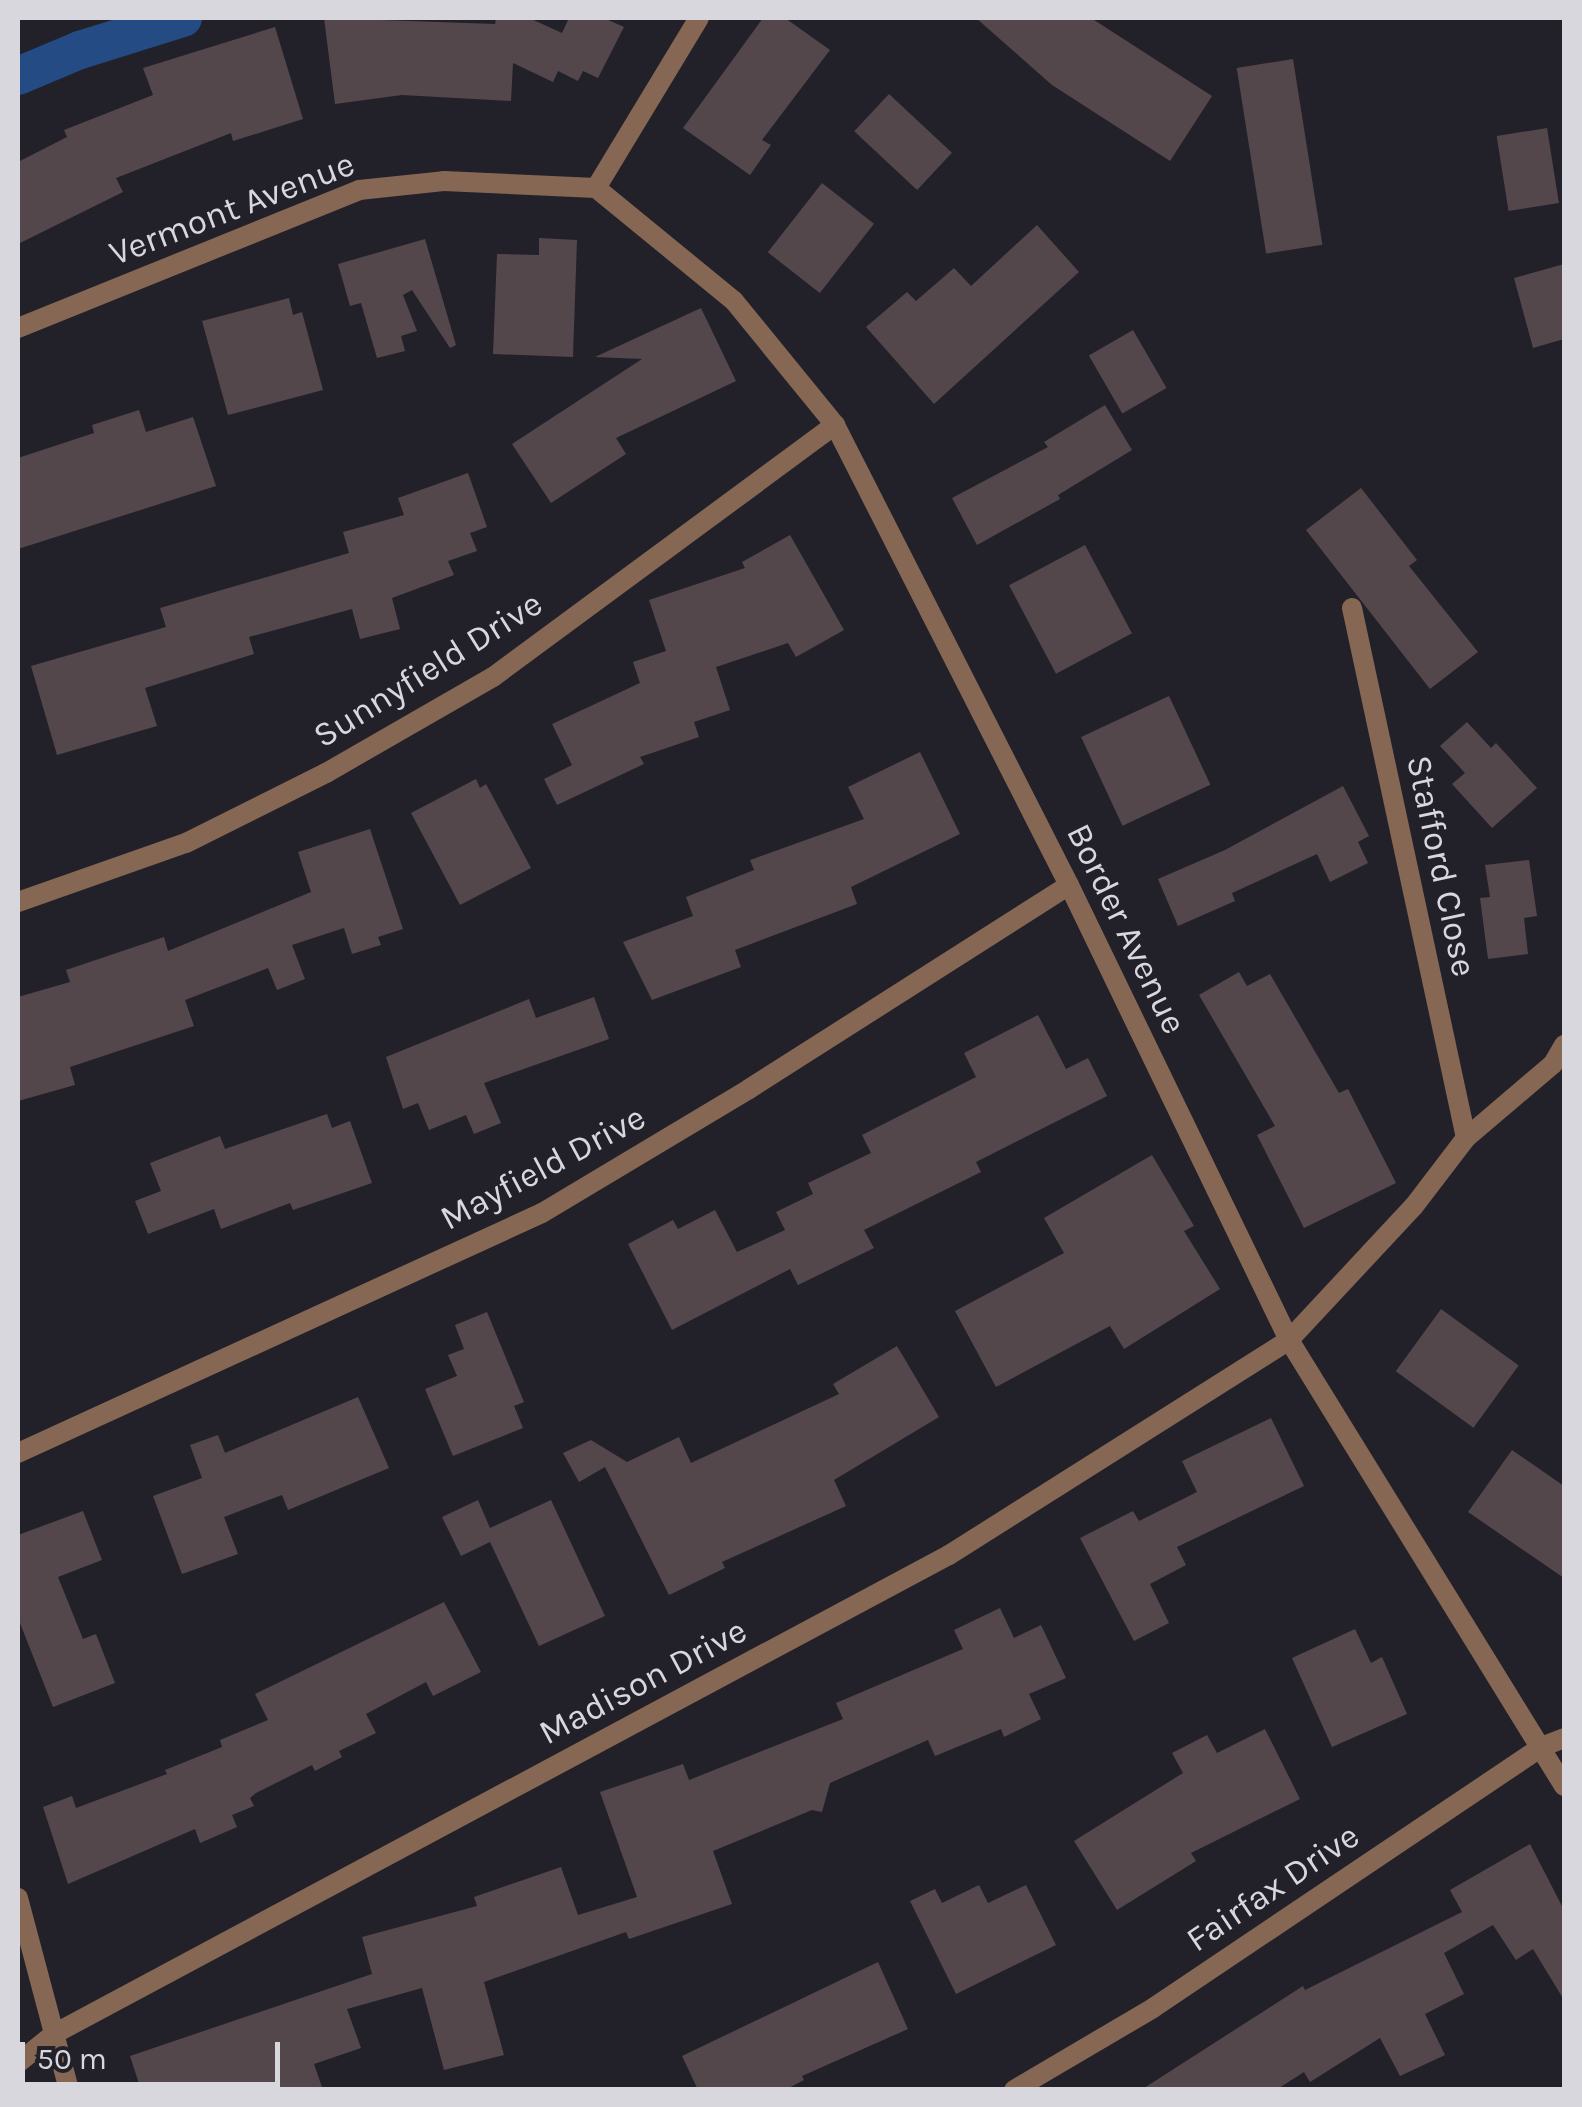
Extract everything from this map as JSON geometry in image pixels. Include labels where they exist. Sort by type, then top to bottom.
[{"type":"street","points":[[596,188],[698,18]]},
{"type":"street","name":"Vermont Avenue","points":[[18,328],[359,190],[444,181],[596,188]]},
{"type":"street","name":"Border Avenue","points":[[596,188],[734,301],[836,426],[1069,885],[1289,1340],[1564,1786]]},
{"type":"street","name":"Sunnyfield Drive","points":[[18,902],[186,844],[326,773],[493,677],[836,426]]},
{"type":"street","name":"Stafford Close","points":[[1352,608],[1466,1138]]},
{"type":"street","name":"Mayfield Drive","points":[[18,1452],[542,1213],[749,1089],[1069,885]]},
{"type":"street","name":"Madison Drive","points":[[18,2063],[54,2034],[949,1555],[1289,1340],[1414,1206],[1466,1138],[1553,1064],[1564,1045]]},
{"type":"street","name":"Fairfax Drive","points":[[1014,2090],[1153,2008],[1541,1747],[1564,1738]]},
{"type":"street","points":[[18,1898],[69,2090]]},
{"type":"building","points":[[324,18],[495,24],[496,18],[529,18],[562,33],[569,18],[604,18],[624,27],[598,78],[583,71],[578,81],[558,71],[553,82],[513,63],[511,101],[402,95],[335,104]]},
{"type":"building","points":[[763,18],[785,18],[830,50],[762,140],[771,145],[750,175],[683,128]]},
{"type":"building","points":[[976,18],[1091,18],[1212,96],[1170,161],[1052,85]]},
{"type":"building","points":[[275,27],[303,119],[233,141],[231,133],[116,178],[123,192],[18,244],[18,162],[67,137],[64,130],[153,95],[143,68]]},
{"type":"building","points":[[1293,59],[1322,245],[1266,254],[1237,68]]},
{"type":"building","points":[[889,94],[952,153],[917,190],[854,131]]},
{"type":"building","points":[[1547,128],[1559,203],[1509,211],[1497,136]]},
{"type":"building","points":[[822,183],[874,224],[820,293],[768,252]]},
{"type":"building","points":[[1037,225],[1079,272],[934,404],[866,327],[907,292],[916,301],[954,268],[971,286]]},
{"type":"building","points":[[539,238],[577,240],[573,357],[493,354],[497,254],[539,255]]},
{"type":"building","points":[[425,239],[456,345],[450,348],[412,290],[403,295],[417,331],[401,336],[405,351],[377,358],[361,303],[350,306],[338,264]]},
{"type":"building","points":[[1564,264],[1564,339],[1533,348],[1514,278]]},
{"type":"building","points":[[289,298],[293,315],[302,312],[323,390],[228,415],[202,321]]},
{"type":"building","points":[[701,308],[736,381],[616,438],[626,454],[551,503],[512,444],[642,359],[595,357]]},
{"type":"building","points":[[1133,330],[1166,388],[1122,414],[1089,356]]},
{"type":"building","points":[[1105,405],[1132,450],[1058,495],[1060,499],[977,545],[952,498],[1048,447],[1044,442]]},
{"type":"building","points":[[139,410],[146,432],[193,417],[216,486],[18,549],[18,458],[94,433],[92,425]]},
{"type":"building","points":[[468,473],[487,527],[470,533],[477,551],[448,561],[454,575],[392,598],[400,629],[360,639],[352,609],[249,637],[254,654],[145,688],[157,726],[57,755],[31,666],[166,627],[160,608],[349,553],[343,532],[404,515],[398,498]]},
{"type":"building","points":[[1361,488],[1417,560],[1409,566],[1478,652],[1430,689],[1306,530]]},
{"type":"building","points":[[790,535],[844,630],[796,657],[788,643],[716,667],[730,710],[694,722],[699,737],[640,757],[644,764],[557,805],[544,779],[572,765],[552,724],[640,683],[633,662],[666,651],[649,600],[745,568],[742,562]]},
{"type":"building","points":[[1085,545],[1132,633],[1056,674],[1009,585]]},
{"type":"building","points":[[1169,696],[1210,785],[1123,826],[1081,737]]},
{"type":"building","points":[[1467,722],[1491,748],[1496,743],[1537,788],[1492,828],[1452,784],[1465,773],[1440,746]]},
{"type":"building","points":[[920,752],[960,834],[851,887],[857,904],[735,950],[741,967],[652,1000],[623,942],[693,916],[686,897],[754,870],[750,860],[864,819],[848,787]]},
{"type":"building","points":[[476,779],[480,788],[486,784],[531,868],[460,905],[411,813]]},
{"type":"building","points":[[1343,786],[1369,836],[1358,842],[1368,863],[1330,882],[1317,854],[1232,893],[1235,901],[1178,926],[1158,879],[1225,850]]},
{"type":"building","points":[[370,829],[403,929],[378,937],[381,945],[352,954],[344,928],[292,945],[305,979],[277,990],[268,968],[185,1000],[194,1026],[70,1067],[75,1085],[18,1101],[18,997],[70,982],[66,970],[164,937],[168,951],[311,892],[298,852]]},
{"type":"building","points":[[1529,860],[1537,916],[1524,918],[1528,954],[1488,959],[1480,898],[1490,897],[1485,865]]},
{"type":"building","points":[[1239,972],[1247,986],[1270,974],[1339,1093],[1348,1089],[1396,1183],[1304,1228],[1257,1135],[1275,1126],[1199,995]]},
{"type":"building","points":[[594,997],[609,1039],[484,1083],[501,1123],[474,1134],[466,1115],[429,1130],[418,1103],[403,1109],[386,1057],[529,999],[536,1018]]},
{"type":"building","points":[[1038,1015],[1066,1069],[1088,1058],[1107,1096],[976,1162],[981,1172],[864,1230],[874,1248],[798,1285],[790,1269],[672,1330],[628,1244],[673,1220],[678,1229],[715,1210],[737,1252],[785,1230],[776,1212],[813,1194],[808,1183],[871,1153],[862,1135],[976,1077],[964,1053]]},
{"type":"building","points":[[327,1114],[332,1128],[350,1121],[372,1183],[293,1210],[290,1203],[221,1229],[214,1209],[148,1234],[135,1201],[161,1191],[150,1163],[220,1136],[225,1149]]},
{"type":"building","points":[[1152,1155],[1194,1226],[1184,1231],[1220,1289],[1124,1349],[1110,1326],[996,1387],[955,1311],[1064,1253],[1044,1218]]},
{"type":"building","points":[[1441,1309],[1519,1365],[1473,1428],[1396,1371]]},
{"type":"building","points":[[487,1312],[524,1402],[514,1406],[523,1428],[453,1456],[425,1389],[457,1376],[448,1355],[464,1349],[455,1325]]},
{"type":"building","points":[[897,1346],[939,1417],[834,1480],[846,1506],[722,1562],[725,1568],[669,1595],[605,1467],[579,1482],[563,1453],[591,1440],[627,1462],[679,1437],[691,1463],[839,1394],[833,1384]]},
{"type":"building","points":[[358,1397],[389,1468],[288,1510],[282,1495],[224,1517],[238,1554],[182,1574],[153,1496],[202,1478],[190,1445],[218,1435],[225,1453]]},
{"type":"building","points":[[1271,1418],[1304,1486],[1177,1547],[1186,1565],[1150,1584],[1169,1623],[1134,1641],[1080,1538],[1133,1511],[1139,1521],[1197,1492],[1182,1461]]},
{"type":"building","points":[[1512,1450],[1564,1486],[1564,1578],[1468,1512]]},
{"type":"building","points":[[478,1500],[490,1528],[551,1500],[605,1616],[539,1646],[490,1542],[461,1556],[442,1517]]},
{"type":"building","points":[[83,1511],[102,1560],[58,1577],[83,1639],[96,1634],[115,1683],[53,1707],[18,1618],[18,1535]]},
{"type":"building","points":[[444,1602],[481,1672],[433,1696],[426,1682],[366,1714],[376,1733],[339,1751],[342,1757],[315,1771],[312,1765],[256,1793],[250,1798],[254,1806],[232,1815],[237,1827],[200,1843],[195,1829],[68,1884],[43,1807],[72,1796],[76,1808],[167,1774],[165,1770],[222,1747],[220,1740],[268,1720],[255,1694]]},
{"type":"building","points":[[1000,1608],[1014,1638],[1041,1625],[1066,1678],[1029,1694],[1041,1719],[1004,1737],[1001,1729],[935,1756],[928,1740],[830,1783],[822,1812],[812,1810],[713,1851],[732,1904],[629,1939],[626,1932],[484,1982],[504,2055],[444,2070],[422,1988],[347,2009],[361,2048],[314,2064],[323,2090],[141,2090],[130,2056],[372,1974],[362,1937],[477,1906],[474,1897],[561,1867],[578,1915],[637,1897],[600,1792],[683,1764],[689,1780],[843,1719],[836,1703],[963,1649],[954,1630]]},
{"type":"building","points":[[1355,1629],[1371,1663],[1382,1657],[1407,1714],[1332,1747],[1292,1658]]},
{"type":"building","points":[[1265,1729],[1300,1799],[1191,1853],[1196,1861],[1117,1910],[1074,1841],[1183,1773],[1172,1753],[1207,1735],[1217,1753]]},
{"type":"building","points":[[1530,1844],[1564,1910],[1564,2000],[1533,1949],[1516,1960],[1493,1925],[1444,1953],[1464,1994],[1425,2014],[1445,2055],[1400,2076],[1380,2038],[1310,2082],[1304,2072],[1276,2090],[1141,2090],[1303,1986],[1305,1990],[1462,1912],[1450,1890]]},
{"type":"building","points":[[979,1885],[988,1903],[1026,1885],[1056,1945],[956,1994],[910,1901],[935,1889],[942,1903]]},
{"type":"building","points":[[878,1962],[908,2029],[802,2076],[804,2080],[785,2090],[698,2090],[682,2056]]},
{"type":"waterway","points":[[18,76],[80,50],[183,18]]}]
